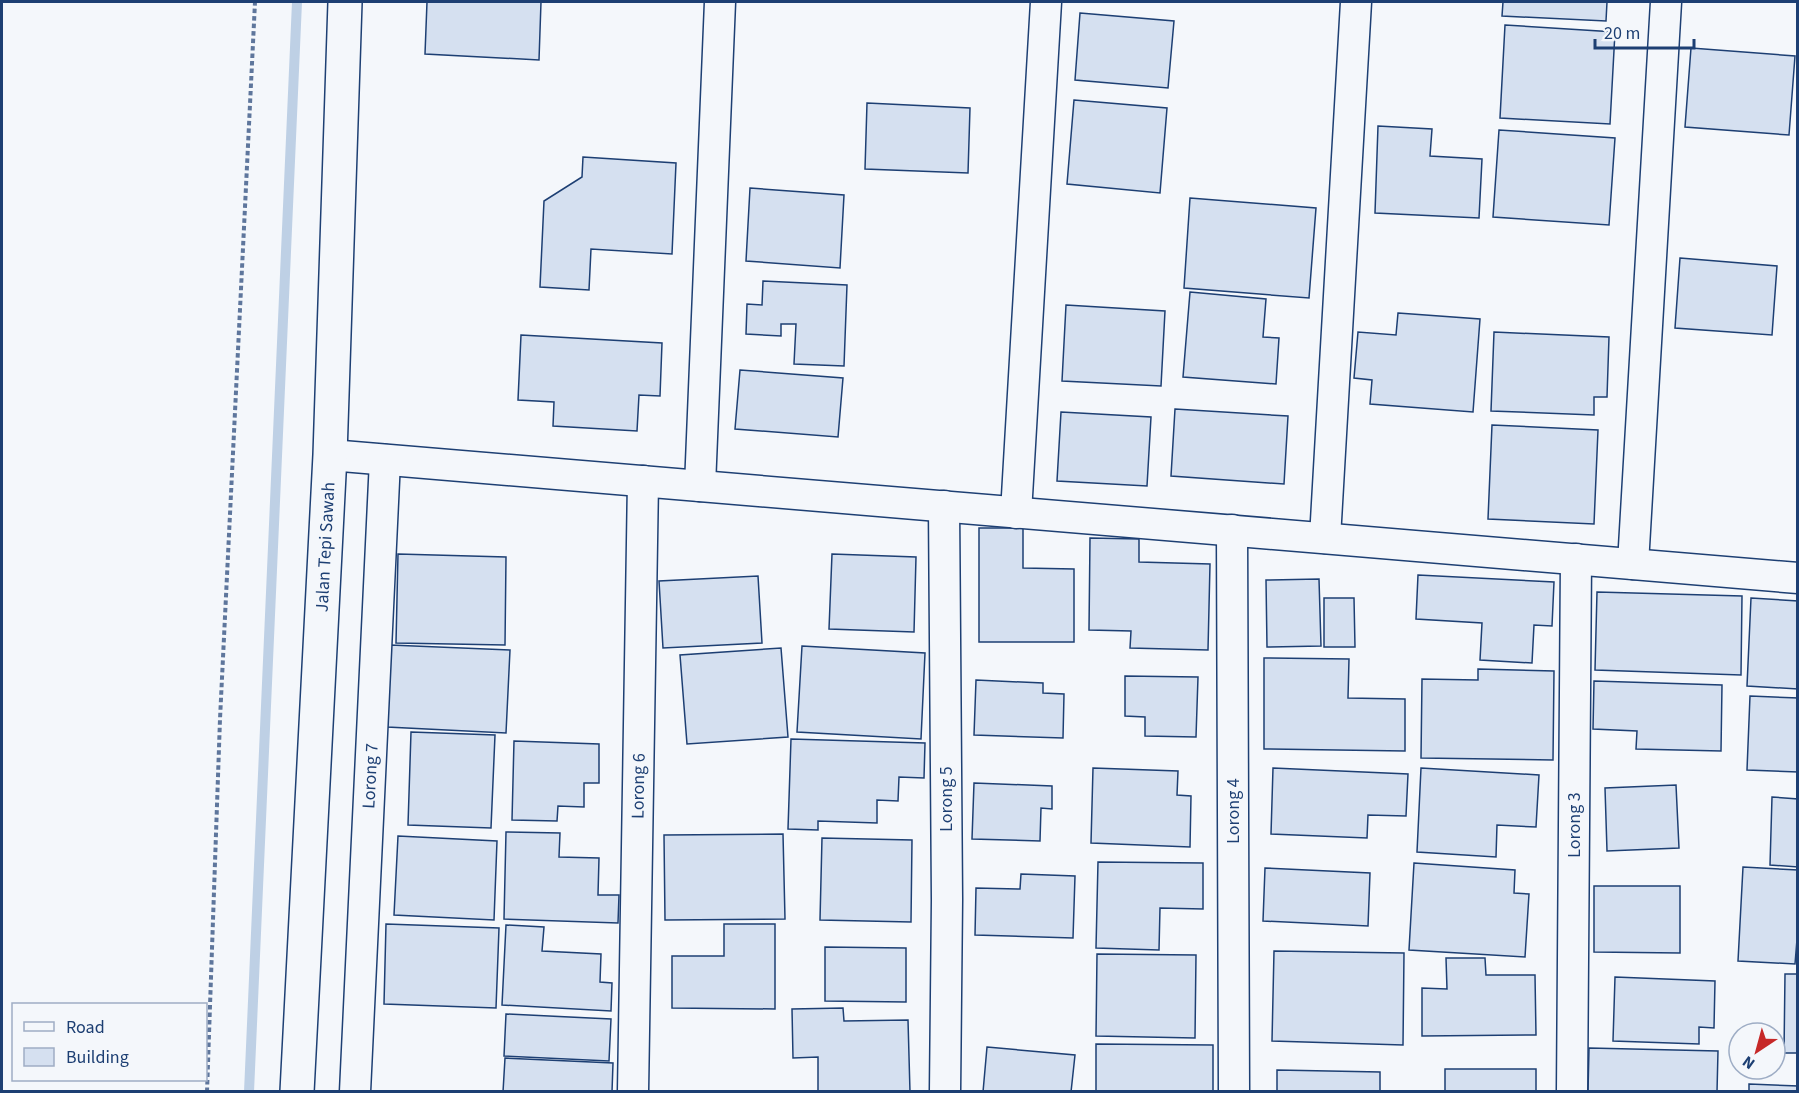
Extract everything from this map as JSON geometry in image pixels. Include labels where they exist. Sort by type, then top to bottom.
[{"type":"street","name":"Jalan Tepi Sawah","points":[[297,1092],[330,455],[345,2]]},
{"type":"street","points":[[700,486],[720,2]]},
{"type":"street","points":[[1016,513],[1046,2]]},
{"type":"street","points":[[1325,538],[1356,2]]},
{"type":"street","points":[[1633,564],[1666,2]]},
{"type":"street","points":[[330,455],[1797,578]]},
{"type":"street","name":"Lorong 7","points":[[355,1092],[385,460]]},
{"type":"street","name":"Lorong 6","points":[[633,1092],[643,481]]},
{"type":"street","name":"Lorong 5","points":[[944,506],[947,888],[945,1092]]},
{"type":"street","name":"Lorong 4","points":[[1232,530],[1234,1092]]},
{"type":"street","name":"Lorong 3","points":[[1572,1092],[1576,559]]},
{"type":"path","points":[[207,1092],[220,719],[255,2]]},
{"type":"building","points":[[427,2],[541,2],[539,60],[425,54]]},
{"type":"building","points":[[1503,2],[1607,2],[1606,21],[1502,16]]},
{"type":"building","points":[[1080,13],[1174,21],[1168,88],[1075,80]]},
{"type":"building","points":[[1505,25],[1615,32],[1610,124],[1500,118]]},
{"type":"building","points":[[1691,48],[1795,56],[1789,135],[1685,127]]},
{"type":"building","points":[[1074,100],[1167,108],[1160,193],[1067,184]]},
{"type":"building","points":[[867,103],[970,108],[968,173],[865,169]]},
{"type":"building","points":[[1378,126],[1432,129],[1430,156],[1482,159],[1479,218],[1375,213]]},
{"type":"building","points":[[1499,130],[1615,138],[1609,225],[1493,217]]},
{"type":"building","points":[[583,157],[676,163],[672,254],[591,249],[589,290],[540,287],[544,201],[582,177]]},
{"type":"building","points":[[750,188],[844,195],[840,268],[746,261]]},
{"type":"building","points":[[1190,198],[1316,208],[1309,298],[1184,288]]},
{"type":"building","points":[[1680,258],[1777,266],[1772,335],[1675,328]]},
{"type":"building","points":[[763,281],[847,285],[844,366],[794,364],[796,324],[781,324],[781,336],[746,334],[747,304],[762,305]]},
{"type":"building","points":[[1190,292],[1266,299],[1263,337],[1279,338],[1276,384],[1183,377]]},
{"type":"building","points":[[1066,305],[1165,311],[1161,386],[1062,381]]},
{"type":"building","points":[[1398,313],[1480,319],[1473,412],[1370,404],[1372,380],[1354,378],[1358,332],[1396,335]]},
{"type":"building","points":[[1494,332],[1609,337],[1607,397],[1594,397],[1594,415],[1491,411]]},
{"type":"building","points":[[521,335],[662,343],[660,396],[639,395],[637,431],[553,426],[554,402],[518,400]]},
{"type":"building","points":[[740,370],[843,378],[838,437],[735,429]]},
{"type":"building","points":[[1175,409],[1288,416],[1284,484],[1171,476]]},
{"type":"building","points":[[1061,412],[1151,417],[1147,486],[1057,481]]},
{"type":"building","points":[[1492,425],[1598,430],[1594,524],[1488,519]]},
{"type":"building","points":[[979,528],[1023,528],[1023,568],[1074,569],[1074,642],[979,642]]},
{"type":"building","points":[[1090,538],[1139,539],[1139,562],[1210,564],[1208,650],[1130,648],[1131,631],[1089,630]]},
{"type":"building","points":[[398,554],[506,557],[505,645],[396,643]]},
{"type":"building","points":[[832,554],[916,557],[914,632],[829,629]]},
{"type":"building","points":[[1418,575],[1554,582],[1552,626],[1534,625],[1532,663],[1480,660],[1482,623],[1416,619]]},
{"type":"building","points":[[758,576],[762,643],[663,648],[659,581]]},
{"type":"building","points":[[1319,579],[1321,646],[1267,647],[1266,580]]},
{"type":"building","points":[[1597,592],[1742,596],[1741,675],[1595,670]]},
{"type":"building","points":[[1324,598],[1354,598],[1355,647],[1324,647]]},
{"type":"building","points":[[1751,598],[1798,601],[1798,689],[1747,686]]},
{"type":"building","points":[[390,645],[510,650],[506,733],[387,727]]},
{"type":"building","points":[[802,646],[925,653],[921,739],[797,732]]},
{"type":"building","points":[[781,648],[788,737],[687,744],[680,655]]},
{"type":"building","points":[[1264,658],[1349,659],[1348,698],[1405,699],[1405,751],[1264,749]]},
{"type":"building","points":[[1478,669],[1554,671],[1553,760],[1421,758],[1422,679],[1478,680]]},
{"type":"building","points":[[1125,676],[1198,677],[1196,737],[1145,736],[1145,717],[1125,716]]},
{"type":"building","points":[[976,680],[1043,683],[1043,693],[1064,694],[1063,738],[974,735]]},
{"type":"building","points":[[1594,681],[1722,685],[1721,751],[1636,749],[1637,731],[1593,729]]},
{"type":"building","points":[[1750,696],[1798,698],[1798,772],[1747,770]]},
{"type":"building","points":[[411,732],[495,735],[491,828],[408,825]]},
{"type":"building","points":[[791,739],[925,743],[924,778],[899,777],[898,801],[877,800],[877,823],[818,821],[818,830],[788,829]]},
{"type":"building","points":[[514,741],[599,744],[599,783],[584,783],[584,807],[558,806],[557,821],[512,820]]},
{"type":"building","points":[[1093,768],[1178,771],[1177,795],[1191,796],[1190,847],[1091,843]]},
{"type":"building","points":[[1273,768],[1408,774],[1406,816],[1368,815],[1367,838],[1271,834]]},
{"type":"building","points":[[1421,768],[1539,775],[1536,827],[1497,825],[1496,857],[1417,852]]},
{"type":"building","points":[[974,783],[1052,786],[1052,809],[1041,808],[1040,841],[972,839]]},
{"type":"building","points":[[1676,785],[1679,848],[1607,851],[1605,788]]},
{"type":"building","points":[[1772,797],[1798,799],[1798,867],[1770,865]]},
{"type":"building","points":[[506,832],[560,833],[559,857],[599,858],[598,895],[619,895],[618,923],[504,919]]},
{"type":"building","points":[[783,834],[785,919],[665,920],[664,835]]},
{"type":"building","points":[[398,836],[497,841],[494,920],[394,915]]},
{"type":"building","points":[[822,838],[912,840],[911,922],[820,920]]},
{"type":"building","points":[[1098,862],[1203,863],[1203,909],[1160,908],[1159,950],[1096,948]]},
{"type":"building","points":[[1414,863],[1515,870],[1514,893],[1529,894],[1525,957],[1409,950]]},
{"type":"building","points":[[1743,867],[1798,870],[1798,927],[1795,964],[1738,961]]},
{"type":"building","points":[[1265,868],[1370,873],[1368,926],[1263,921]]},
{"type":"building","points":[[1021,874],[1075,876],[1073,938],[975,935],[976,888],[1020,889]]},
{"type":"building","points":[[1594,886],[1680,886],[1680,953],[1594,952]]},
{"type":"building","points":[[386,924],[499,928],[496,1008],[384,1004]]},
{"type":"building","points":[[724,924],[775,924],[775,1009],[672,1008],[672,956],[724,956]]},
{"type":"building","points":[[506,925],[544,927],[542,951],[601,954],[600,982],[612,983],[611,1011],[502,1005]]},
{"type":"building","points":[[825,947],[906,948],[906,1002],[825,1001]]},
{"type":"building","points":[[1274,951],[1404,953],[1403,1045],[1272,1041]]},
{"type":"building","points":[[1097,954],[1196,955],[1195,1038],[1096,1036]]},
{"type":"building","points":[[1446,958],[1485,958],[1486,975],[1535,975],[1536,1035],[1422,1036],[1422,988],[1447,989]]},
{"type":"building","points":[[1785,974],[1798,974],[1798,1053],[1787,1053],[1787,1021],[1784,1021]]},
{"type":"building","points":[[1615,977],[1715,981],[1714,1028],[1699,1027],[1699,1044],[1613,1041]]},
{"type":"building","points":[[843,1008],[844,1021],[908,1020],[910,1092],[818,1092],[818,1057],[793,1058],[792,1009]]},
{"type":"building","points":[[506,1014],[611,1019],[609,1061],[504,1056]]},
{"type":"building","points":[[1096,1044],[1213,1045],[1213,1092],[1096,1092]]},
{"type":"building","points":[[987,1047],[1075,1055],[1071,1092],[983,1092]]},
{"type":"building","points":[[1589,1048],[1718,1051],[1717,1092],[1588,1092]]},
{"type":"building","points":[[505,1058],[613,1063],[612,1092],[503,1092]]},
{"type":"building","points":[[1445,1069],[1536,1069],[1536,1092],[1445,1092]]},
{"type":"building","points":[[1277,1070],[1380,1072],[1380,1092],[1277,1092]]},
{"type":"building","points":[[1749,1084],[1798,1086],[1798,1092],[1749,1092]]},
{"type":"waterway","points":[[249,1092],[297,2]]}]
